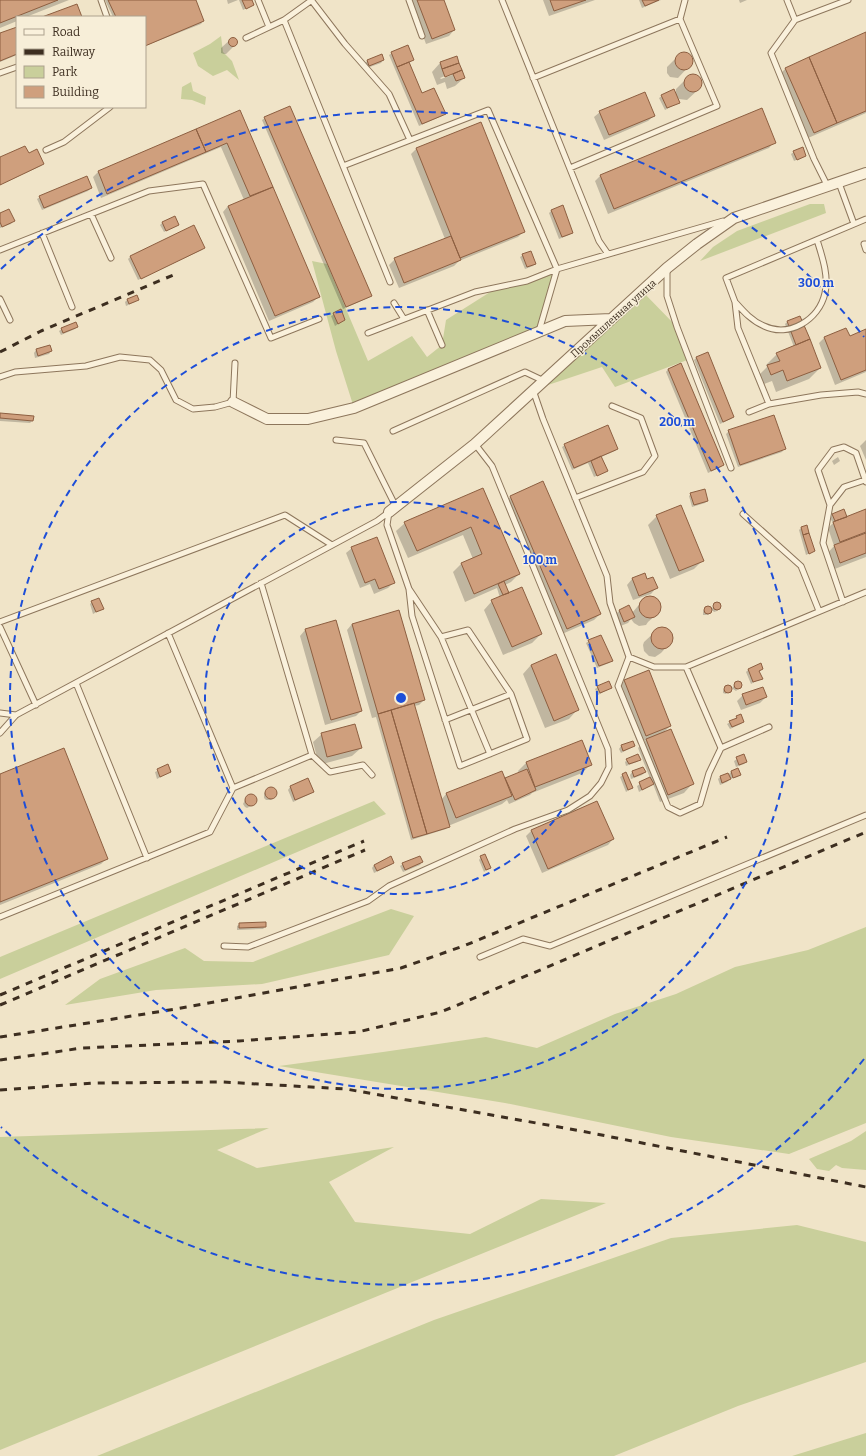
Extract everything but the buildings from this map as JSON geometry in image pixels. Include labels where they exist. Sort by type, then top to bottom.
[{"type":"street","name":"Промышленная улица","points":[[392,509],[475,444],[666,268],[697,244],[734,218],[839,184],[866,173]]},
{"type":"street","points":[[233,402],[267,418],[308,419],[354,408],[565,321],[611,319]]},
{"type":"lane","points":[[101,0],[107,16]]},
{"type":"lane","points":[[258,0],[269,27]]},
{"type":"lane","points":[[246,38],[284,20],[312,0],[345,44],[389,94],[410,140]]},
{"type":"lane","points":[[409,0],[422,36]]},
{"type":"lane","points":[[502,0],[599,242],[608,254]]},
{"type":"lane","points":[[570,168],[717,106],[680,19],[685,0]]},
{"type":"lane","points":[[786,0],[795,20]]},
{"type":"lane","points":[[828,187],[814,159],[771,53],[795,20],[848,0]]},
{"type":"lane","points":[[533,78],[680,19]]},
{"type":"lane","points":[[284,20],[390,282]]},
{"type":"lane","points":[[0,73],[16,67]]},
{"type":"lane","points":[[46,150],[64,142],[109,108]]},
{"type":"lane","points":[[343,166],[488,110],[557,269],[539,332]]},
{"type":"lane","points":[[0,250],[149,191],[203,184],[272,338],[319,319]]},
{"type":"lane","points":[[839,184],[854,224]]},
{"type":"lane","points":[[91,214],[110,258]]},
{"type":"lane","points":[[368,333],[475,292],[526,281],[557,269],[734,218]]},
{"type":"lane","points":[[769,404],[738,328],[735,302],[726,278],[866,219]]},
{"type":"lane","points":[[42,233],[72,307]]},
{"type":"lane","points":[[735,302],[747,316],[764,326],[781,330],[796,327],[807,322],[817,310],[825,294],[826,275],[822,253],[817,240]]},
{"type":"lane","points":[[866,244],[864,244],[866,250]]},
{"type":"lane","points":[[666,268],[667,296],[677,327],[731,468]]},
{"type":"lane","points":[[0,299],[10,320]]},
{"type":"lane","points":[[394,303],[404,319]]},
{"type":"lane","points":[[427,310],[442,345]]},
{"type":"lane","points":[[0,377],[15,372],[86,366],[120,357],[150,360],[161,370],[176,400],[193,409],[215,407],[233,402],[235,363]]},
{"type":"lane","points":[[393,431],[525,372],[544,381]]},
{"type":"lane","points":[[533,390],[607,576],[610,603],[629,657],[618,686],[668,807],[680,813],[700,804],[709,773],[722,748],[769,727]]},
{"type":"lane","points":[[749,412],[769,404],[821,395],[858,392],[866,394]]},
{"type":"lane","points":[[575,498],[643,472],[655,456],[641,418],[612,406]]},
{"type":"lane","points":[[336,440],[364,443],[392,509],[387,525],[409,589],[412,616],[460,766],[527,739],[511,694],[468,630],[441,637]]},
{"type":"lane","points":[[224,946],[248,948],[368,901],[396,882],[515,829],[568,810],[590,796],[601,783],[609,767],[608,749],[492,466],[475,444]]},
{"type":"lane","points":[[830,505],[818,470],[833,450],[844,447],[856,453],[866,481],[844,487],[830,505],[823,543],[843,602]]},
{"type":"lane","points":[[0,733],[16,715],[377,521],[392,509]]},
{"type":"lane","points":[[743,514],[801,566],[819,611]]},
{"type":"lane","points":[[0,622],[286,515],[332,545]]},
{"type":"lane","points":[[261,583],[312,755],[330,772],[363,765],[372,775]]},
{"type":"lane","points":[[409,589],[441,637],[490,754]]},
{"type":"lane","points":[[629,657],[654,667],[686,667],[866,592]]},
{"type":"lane","points":[[0,627],[36,705]]},
{"type":"lane","points":[[168,634],[233,788]]},
{"type":"lane","points":[[686,667],[722,748]]},
{"type":"lane","points":[[76,683],[147,858]]},
{"type":"lane","points":[[445,720],[511,694]]},
{"type":"lane","points":[[0,713],[16,715]]},
{"type":"lane","points":[[0,917],[210,832],[233,788],[312,755]]},
{"type":"lane","points":[[480,957],[523,939],[550,946],[866,815]]},
{"type":"green space","points":[[221,36],[223,52],[232,61],[239,80],[227,70],[213,76],[198,66],[193,53]]},
{"type":"green space","points":[[191,82],[193,91],[206,97],[205,105],[192,100],[181,99],[182,87]]},
{"type":"green space","points":[[810,204],[824,204],[826,213],[700,261],[713,247],[737,231]]},
{"type":"green space","points":[[312,261],[327,264],[368,361],[412,336],[427,357],[442,345],[446,320],[498,287],[557,269],[539,332],[354,408],[336,351]]},
{"type":"green space","points":[[642,291],[677,327],[690,359],[615,387],[602,367],[533,390]]},
{"type":"green space","points":[[374,801],[386,814],[0,979],[0,957]]},
{"type":"green space","points":[[391,909],[414,916],[389,955],[262,984],[156,990],[65,1005],[100,979],[185,948],[204,961],[253,962]]},
{"type":"green space","points":[[866,927],[866,1123],[789,1154],[671,1137],[505,1103],[279,1066],[486,1037],[537,1048],[615,1014],[676,994],[735,967],[808,950]]},
{"type":"green space","points":[[269,1128],[217,1150],[257,1168],[394,1147],[329,1182],[355,1222],[470,1234],[541,1199],[606,1203],[0,1450],[0,1137]]},
{"type":"green space","points":[[866,1131],[866,1170],[842,1168],[836,1165],[829,1171],[817,1169],[809,1159],[851,1141]]},
{"type":"green space","points":[[797,1225],[866,1242],[866,1362],[738,1406],[614,1456],[97,1456],[434,1320],[671,1238]]},
{"type":"green space","points":[[866,1433],[866,1456],[792,1456]]},
{"type":"railway","points":[[0,352],[41,331],[178,273]]},
{"type":"railway","points":[[0,1060],[82,1048],[239,1041],[358,1032],[441,1012],[866,832]]},
{"type":"railway","points":[[0,1037],[176,1009],[401,968],[466,945],[727,837]]},
{"type":"railway","points":[[0,995],[364,841]]},
{"type":"railway","points":[[0,1005],[365,850]]},
{"type":"railway","points":[[0,1090],[94,1083],[223,1082],[346,1089],[581,1131],[866,1187]]}]
